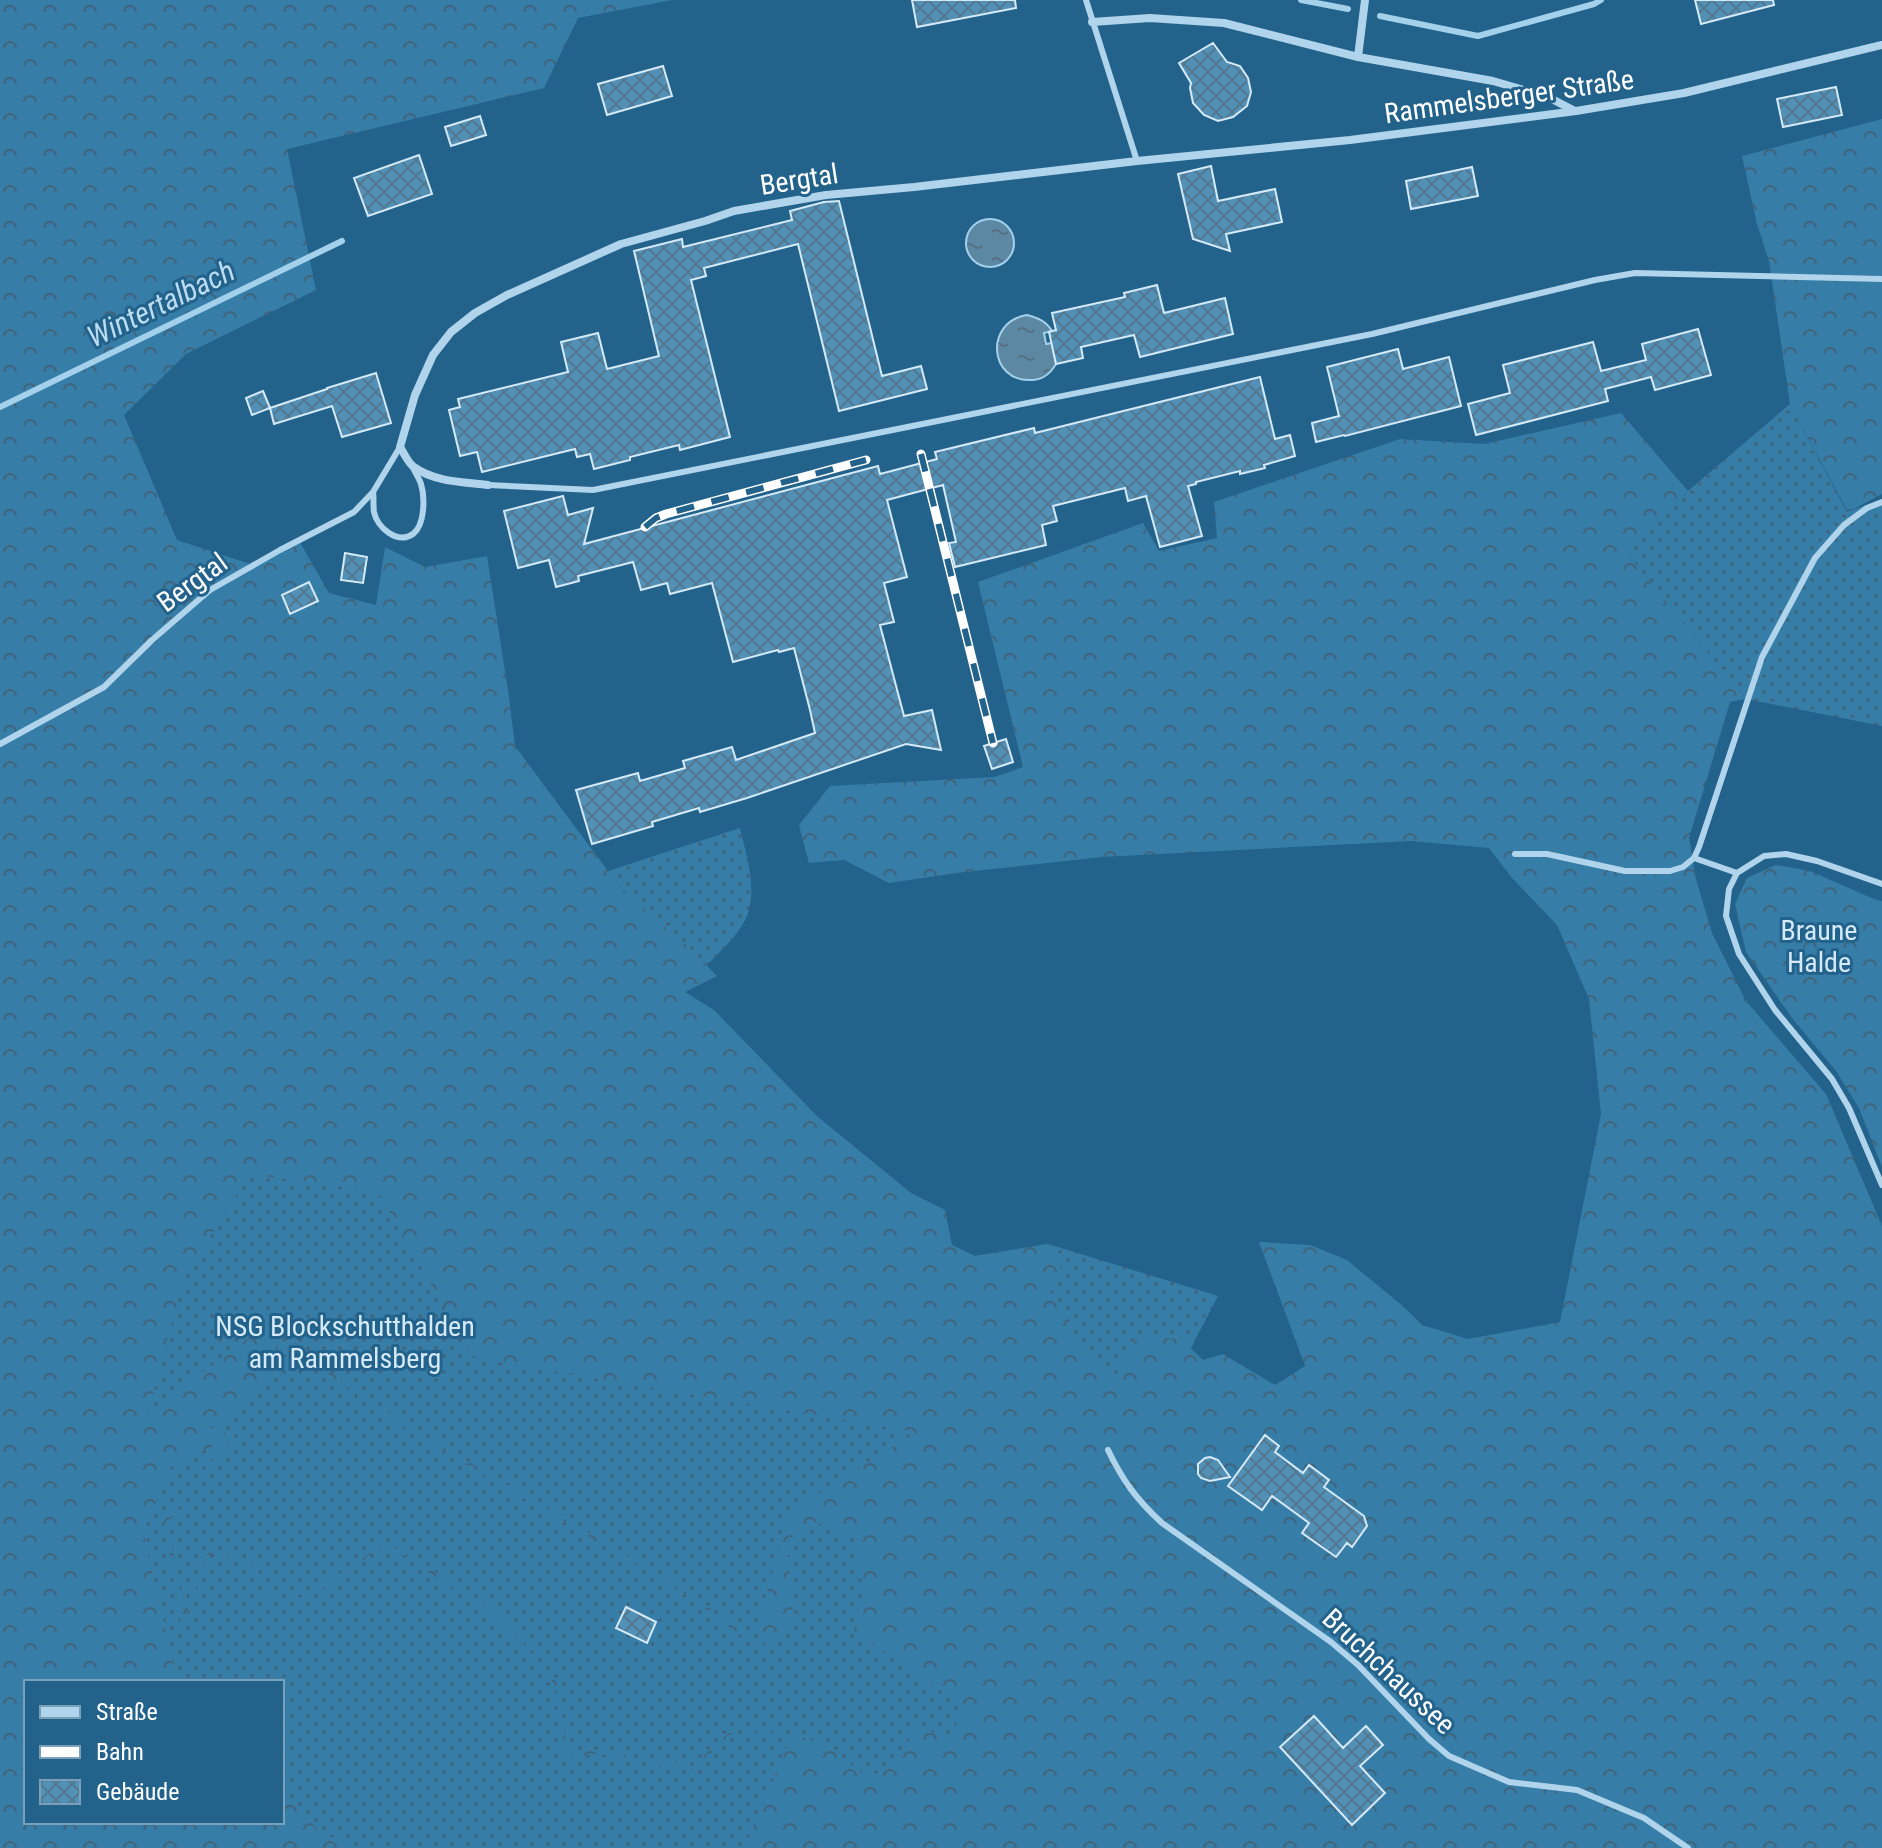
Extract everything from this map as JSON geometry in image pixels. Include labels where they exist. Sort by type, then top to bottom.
[{"type":"street","points":[[1358,57],[1365,0]]},
{"type":"street","points":[[1092,22],[1150,18],[1224,23],[1358,57],[1493,81],[1548,97],[1576,111]]},
{"type":"street","name":"Rammelsberger Straße","points":[[1137,161],[1350,140],[1576,111],[1684,93],[1882,45]]},
{"type":"street","name":"Bergtal","points":[[400,447],[415,395],[433,355],[451,332],[475,313],[507,295],[621,244],[734,211],[826,195],[1137,161]]},
{"type":"street","points":[[400,447],[412,466],[439,478],[488,485]]},
{"type":"lane","points":[[1086,0],[1137,161]]},
{"type":"lane","points":[[488,485],[593,490],[1372,334],[1635,273],[1882,279]]},
{"type":"lane","name":"Bergtal","points":[[0,744],[104,687],[210,590],[354,512],[373,492],[400,447]]},
{"type":"lane","points":[[373,492],[375,515],[383,528],[394,536],[406,537],[414,533],[419,526],[423,499],[412,466]]},
{"type":"lane","points":[[1515,854],[1547,854],[1625,871],[1670,871],[1683,867],[1694,858],[1762,657],[1815,558],[1844,525],[1867,508],[1882,502]]},
{"type":"lane","points":[[1882,884],[1817,861],[1786,854],[1764,856],[1737,873],[1729,889],[1726,916],[1739,954],[1775,1010],[1832,1079],[1849,1108],[1882,1185]]},
{"type":"lane","points":[[1694,858],[1737,873]]},
{"type":"lane","name":"Bruchchaussee","points":[[1108,1450],[1139,1501],[1162,1523],[1331,1642],[1449,1756],[1509,1782],[1577,1790],[1644,1818],[1688,1848]]},
{"type":"green space","points":[[0,0],[672,0],[578,18],[544,88],[287,149],[316,290],[186,354],[124,415],[177,540],[253,565],[298,539],[329,593],[376,605],[385,547],[425,567],[487,556],[515,746],[622,890],[692,950],[717,976],[685,992],[714,1010],[818,1117],[911,1193],[945,1210],[952,1245],[975,1256],[1048,1244],[1061,1269],[1049,1297],[1068,1313],[1077,1346],[1116,1384],[1120,1356],[1138,1337],[1181,1339],[1203,1360],[1223,1354],[1275,1385],[1305,1366],[1259,1242],[1310,1245],[1347,1260],[1422,1325],[1468,1339],[1560,1322],[1601,1114],[1589,999],[1557,925],[1512,878],[1489,848],[1411,841],[1102,857],[889,883],[844,860],[809,863],[799,825],[830,786],[995,777],[1023,767],[978,582],[1143,523],[1159,551],[1217,538],[1214,502],[1400,439],[1484,444],[1621,413],[1688,491],[1634,546],[1631,558],[1746,699],[1730,702],[1689,838],[1696,879],[1712,933],[1746,1001],[1826,1094],[1882,1226],[1882,1848],[744,1848],[792,1736],[737,1729],[693,1770],[597,1754],[561,1758],[556,1686],[492,1613],[386,1545],[306,1601],[270,1602],[249,1559],[210,1555],[181,1625],[164,1521],[229,1438],[172,1466],[143,1532],[174,1666],[186,1680],[24,1680],[24,1824],[284,1824],[284,1791],[317,1829],[352,1848],[0,1848]],"holes":[[[250,1174],[378,1192],[473,1358],[916,1432],[790,1511],[762,1609],[760,1643],[673,1582],[421,1434],[317,1363],[271,1321],[148,1413],[184,1278]],[[271,1326],[317,1366],[413,1434],[671,1584],[758,1648],[794,1621],[787,1542],[812,1521],[854,1538],[864,1593],[853,1631],[960,1704],[954,1740],[916,1726],[898,1762],[868,1778],[828,1745],[798,1736],[737,1726],[692,1766],[598,1751],[567,1751],[559,1684],[493,1609],[387,1542],[304,1597],[272,1599],[251,1557],[208,1553],[184,1610],[168,1522],[235,1436],[206,1427],[238,1415],[265,1379],[278,1357]]]},
{"type":"green space","points":[[1882,119],[1882,494],[1848,512],[1790,404],[1769,261],[1757,224],[1742,156]]},
{"type":"green space","points":[[1790,404],[1847,512],[1882,499],[1882,726],[1746,699],[1631,558],[1633,547],[1688,491]]},
{"type":"green space","name":"NSG Blockschutthalden am Rammelsberg","points":[[0,828],[861,1319],[1227,1848],[61,1848],[284,1824],[284,1680],[26,1680]]},
{"type":"green space","points":[[740,828],[751,879],[749,910],[737,932],[707,965],[622,890],[608,871]]},
{"type":"green space","name":"Braune Halde","points":[[1776,865],[1810,871],[1882,901],[1882,1167],[1859,1108],[1836,1071],[1792,1018],[1746,952],[1735,904],[1747,878]]},
{"type":"green space","points":[[1048,1244],[1218,1296],[1152,1423],[975,1256]]},
{"type":"water","points":[[990,219],[999,220],[1007,226],[1013,234],[1013,252],[1007,260],[999,266],[990,267],[981,266],[973,260],[967,252],[966,243],[967,234],[973,226],[981,220]]},
{"type":"water","points":[[1027,315],[1041,320],[1052,331],[1044,333],[1046,344],[1052,343],[1056,364],[1046,376],[1035,380],[1017,378],[1007,372],[997,351],[998,339],[1004,328],[1013,320]]},
{"type":"building","points":[[912,0],[1015,0],[1016,8],[917,27]]},
{"type":"building","points":[[1695,0],[1773,0],[1774,5],[1701,24]]},
{"type":"building","points":[[1213,43],[1227,62],[1240,66],[1248,78],[1251,92],[1247,106],[1233,117],[1218,121],[1204,115],[1193,103],[1191,83],[1179,63]]},
{"type":"building","points":[[663,66],[672,96],[607,115],[598,84]]},
{"type":"building","points":[[1836,87],[1842,115],[1783,127],[1777,99]]},
{"type":"building","points":[[480,116],[486,135],[451,146],[445,127]]},
{"type":"building","points":[[419,155],[432,194],[368,216],[354,178]]},
{"type":"building","points":[[1211,166],[1218,201],[1275,189],[1282,222],[1226,234],[1230,251],[1193,239],[1178,174]]},
{"type":"building","points":[[1472,167],[1478,196],[1411,209],[1406,181]]},
{"type":"building","points":[[839,201],[882,376],[921,366],[927,389],[839,411],[798,244],[704,268],[706,276],[691,280],[730,437],[680,450],[679,445],[594,469],[590,454],[577,457],[575,449],[482,472],[477,452],[460,456],[449,410],[460,407],[458,399],[568,372],[561,342],[598,333],[607,369],[659,356],[634,251],[682,239],[683,247],[792,220],[790,211]]},
{"type":"building","points":[[1157,285],[1164,313],[1225,298],[1233,334],[1140,357],[1134,335],[1081,347],[1083,358],[1056,364],[1049,332],[1056,330],[1052,313],[1125,297],[1124,293]]},
{"type":"building","points":[[1698,329],[1711,375],[1655,390],[1651,377],[1605,389],[1608,401],[1476,435],[1468,404],[1510,393],[1503,365],[1593,342],[1601,371],[1646,360],[1642,344]]},
{"type":"building","points":[[1398,349],[1403,369],[1449,357],[1461,406],[1316,442],[1312,423],[1339,416],[1327,367]]},
{"type":"building","points":[[376,373],[391,423],[342,437],[332,406],[274,424],[270,408]]},
{"type":"building","points":[[1260,377],[1275,439],[1290,435],[1295,456],[1264,465],[1265,468],[1240,474],[1240,471],[1188,486],[1202,536],[1160,547],[1146,496],[1128,501],[1125,488],[1053,506],[1057,521],[1042,525],[1046,545],[955,567],[949,543],[956,542],[943,485],[887,500],[907,577],[884,583],[894,622],[880,625],[904,716],[932,710],[941,750],[906,744],[747,798],[700,812],[699,808],[592,844],[576,790],[638,773],[640,781],[685,768],[683,761],[732,747],[736,760],[815,733],[794,648],[733,662],[712,583],[670,594],[667,583],[641,590],[633,562],[578,576],[579,581],[556,587],[549,560],[518,568],[504,511],[563,496],[568,515],[593,508],[584,544],[878,466],[880,474],[937,459],[935,452],[1034,428],[1035,433]]},
{"type":"building","points":[[263,391],[270,408],[252,415],[246,398]]},
{"type":"building","points":[[345,553],[367,557],[363,583],[341,580]]},
{"type":"building","points":[[309,582],[318,601],[290,614],[282,595]]},
{"type":"building","points":[[1006,739],[1013,762],[992,769],[984,746]]},
{"type":"building","points":[[1265,1435],[1279,1446],[1275,1452],[1303,1473],[1309,1465],[1329,1480],[1324,1487],[1364,1516],[1367,1526],[1352,1547],[1347,1543],[1336,1557],[1302,1533],[1309,1523],[1272,1496],[1262,1510],[1228,1486]]},
{"type":"building","points":[[1210,1457],[1218,1460],[1230,1477],[1210,1481],[1201,1478],[1198,1464]]},
{"type":"building","points":[[626,1607],[656,1622],[647,1643],[616,1628]]},
{"type":"building","points":[[1314,1716],[1343,1748],[1366,1726],[1383,1745],[1360,1766],[1385,1793],[1352,1825],[1280,1747]]},
{"type":"waterway","name":"Wintertalbach","points":[[1301,0],[1348,9]]},
{"type":"waterway","name":"Wintertalbach","points":[[1380,16],[1478,36],[1601,0]]},
{"type":"waterway","name":"Wintertalbach","points":[[0,407],[342,241]]},
{"type":"railway","points":[[921,454],[993,743]]},
{"type":"railway","points":[[645,527],[666,514],[866,460]]}]
